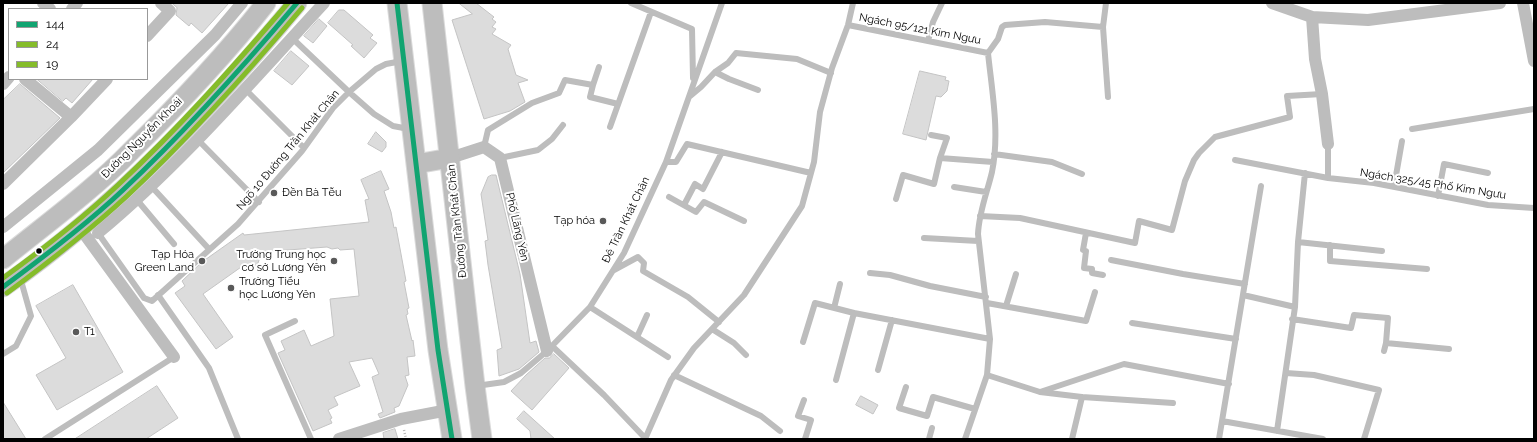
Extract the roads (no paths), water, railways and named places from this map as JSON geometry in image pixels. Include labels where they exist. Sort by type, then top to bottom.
[{"type":"main road","name":"Đường Nguyễn Khoái","points":[[3,259],[68,207],[131,152],[212,67],[266,3]]},
{"type":"main road","name":"Đường Nguyễn Khoái","points":[[3,287],[80,228],[130,184],[241,70],[297,3]]},
{"type":"main road","points":[[397,3],[438,350],[452,439]]},
{"type":"main road","name":"Đường Trần Khát Chân","points":[[432,3],[482,439]]},
{"type":"main road","points":[[416,164],[450,158]]},
{"type":"street","name":"Đường Nguyễn Khoái","points":[[3,227],[98,150],[215,35],[242,3]]},
{"type":"street","points":[[98,233],[137,200],[198,140],[324,3]]},
{"type":"street","points":[[1272,3],[1312,17],[1368,20],[1500,3]]},
{"type":"street","points":[[1523,3],[1534,62]]},
{"type":"street","points":[[148,34],[166,7]]},
{"type":"street","points":[[1312,17],[1315,59],[1322,94],[1328,144]]},
{"type":"street","points":[[26,80],[71,118]]},
{"type":"street","points":[[3,184],[71,118],[106,80]]},
{"type":"street","points":[[450,158],[484,147],[500,158]]},
{"type":"street","name":"Phố Lãng Yên","points":[[500,158],[549,349]]},
{"type":"street","points":[[80,228],[174,357]]},
{"type":"street","points":[[339,439],[360,435],[401,419],[448,410]]},
{"type":"lane","points":[[631,3],[692,29],[693,83]]},
{"type":"lane","name":"Đê Trần Khát Chân","points":[[475,386],[504,382],[521,373],[549,349],[590,307],[624,253],[666,162],[722,3]]},
{"type":"lane","points":[[549,349],[604,395],[645,439],[674,375],[694,348],[744,295],[802,206],[814,162],[820,112],[831,73],[848,25],[853,3]]},
{"type":"lane","points":[[928,41],[933,22],[942,3]]},
{"type":"lane","points":[[1106,3],[1103,27],[1108,97]]},
{"type":"lane","points":[[610,127],[651,12]]},
{"type":"lane","points":[[965,439],[986,375],[990,339],[978,241],[980,216],[992,172],[994,154],[995,122],[988,53],[998,39],[1002,27],[1005,25],[1045,22],[1103,27]]},
{"type":"lane","name":"Ngách 95/121 Kim Ngưu","points":[[848,25],[988,53]]},
{"type":"lane","points":[[292,38],[374,114],[393,126],[413,130]]},
{"type":"lane","points":[[689,97],[715,72],[728,63],[736,54],[797,59],[831,73]]},
{"type":"lane","name":"Ngõ 10 Đường Trần Khát Chân","points":[[158,295],[238,224],[304,148],[333,108],[349,92],[376,69],[386,64],[404,61]]},
{"type":"lane","points":[[599,67],[590,97],[618,104]]},
{"type":"lane","points":[[715,72],[758,90]]},
{"type":"lane","points":[[484,147],[488,130],[532,103],[560,93],[565,80],[593,85]]},
{"type":"lane","points":[[245,89],[304,148]]},
{"type":"lane","points":[[980,216],[1020,218],[1135,243],[1139,221],[1172,230],[1185,182],[1194,160],[1199,153],[1215,138],[1290,117],[1287,96],[1322,94]]},
{"type":"lane","points":[[1412,129],[1534,110]]},
{"type":"lane","points":[[500,158],[538,150],[552,139],[563,125]]},
{"type":"lane","points":[[896,199],[903,175],[934,184],[940,158],[947,138],[931,134]]},
{"type":"lane","points":[[198,140],[258,202]]},
{"type":"lane","points":[[1394,188],[1402,141]]},
{"type":"lane","points":[[666,162],[676,162],[687,144],[810,173]]},
{"type":"lane","points":[[1328,144],[1328,178]]},
{"type":"lane","points":[[684,205],[695,184],[703,189],[722,152]]},
{"type":"lane","points":[[994,154],[1052,162],[1082,174]]},
{"type":"lane","points":[[940,158],[993,162]]},
{"type":"lane","name":"Ngách 325/45 Phố Kim Ngưu","points":[[1235,160],[1328,178],[1374,183],[1488,205],[1534,208]]},
{"type":"lane","points":[[1438,196],[1444,164],[1488,173]]},
{"type":"lane","points":[[1277,431],[1286,373],[1292,319],[1295,307],[1298,242],[1305,173]]},
{"type":"lane","points":[[151,186],[209,250]]},
{"type":"lane","points":[[1219,439],[1261,186]]},
{"type":"lane","points":[[954,187],[986,192]]},
{"type":"lane","points":[[669,197],[696,212],[704,202],[744,221]]},
{"type":"lane","points":[[137,200],[174,244]]},
{"type":"lane","points":[[98,233],[144,298],[152,301],[158,295],[209,368],[238,439]]},
{"type":"lane","points":[[1086,233],[1083,250],[1086,251],[1084,268],[1092,269],[1092,273],[1103,275]]},
{"type":"lane","points":[[924,238],[978,241]]},
{"type":"lane","points":[[1298,242],[1382,251]]},
{"type":"lane","points":[[1330,245],[1330,261],[1427,269]]},
{"type":"lane","points":[[613,270],[638,257],[644,263],[643,271],[688,298],[719,322]]},
{"type":"lane","points":[[1111,260],[1245,284]]},
{"type":"lane","points":[[870,273],[890,275],[1006,306],[1086,321],[1095,292]]},
{"type":"lane","points":[[1006,306],[1016,274]]},
{"type":"lane","points":[[3,354],[16,346],[31,316],[20,275]]},
{"type":"lane","points":[[834,308],[840,284]]},
{"type":"lane","points":[[1243,295],[1295,307]]},
{"type":"lane","points":[[803,342],[815,303],[854,313],[990,339]]},
{"type":"lane","points":[[590,307],[668,357]]},
{"type":"lane","points":[[836,380],[854,313]]},
{"type":"lane","points":[[637,337],[647,315]]},
{"type":"lane","points":[[1292,319],[1351,328],[1354,315],[1388,318],[1384,351]]},
{"type":"lane","points":[[878,370],[892,320]]},
{"type":"lane","points":[[295,321],[265,334],[311,439]]},
{"type":"lane","points":[[1132,323],[1236,339]]},
{"type":"lane","points":[[712,328],[734,343],[746,354]]},
{"type":"lane","points":[[1386,343],[1449,349]]},
{"type":"lane","points":[[45,439],[174,357]]},
{"type":"lane","points":[[1040,392],[1124,364],[1229,384]]},
{"type":"lane","points":[[1286,373],[1314,375],[1379,390],[1364,439]]},
{"type":"lane","points":[[674,375],[761,416],[780,431]]},
{"type":"lane","points":[[986,375],[1040,392],[1082,397],[1173,402]]},
{"type":"lane","points":[[906,387],[899,408],[927,416],[933,397],[975,409]]},
{"type":"lane","points":[[1072,439],[1082,397]]},
{"type":"lane","points":[[804,400],[798,416],[811,420],[805,439]]},
{"type":"lane","points":[[1222,421],[1323,439]]},
{"type":"lane","points":[[929,439],[932,428]]},
{"type":"place","name":"Đền Bà Tễu","points":[[274,193]]},
{"type":"place","name":"Tạp hóa","points":[[603,221]]},
{"type":"place","name":"Tạp Hóa Green Land","points":[[202,261]]},
{"type":"place","name":"Trường Trung học cơ sở Lương Yên","points":[[334,261]]},
{"type":"place","name":"Trường Tiểu học Lương Yên","points":[[231,288]]},
{"type":"place","name":"T1","points":[[76,332]]}]
